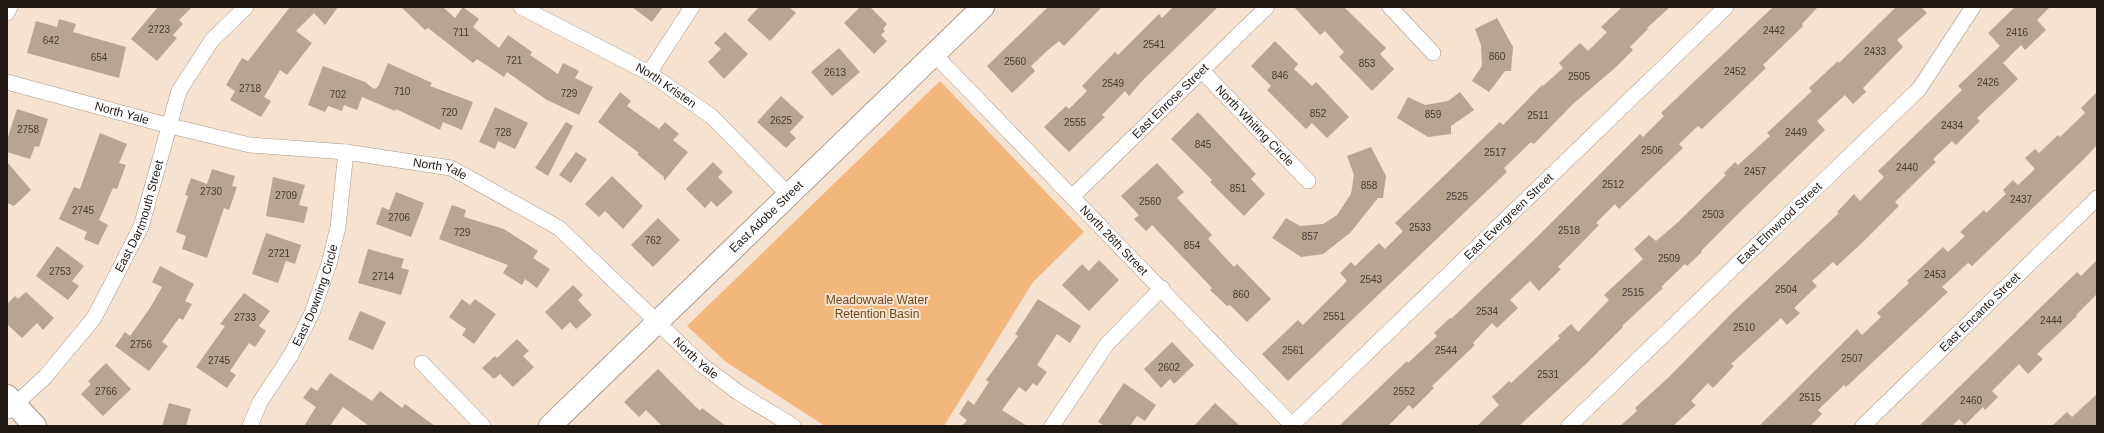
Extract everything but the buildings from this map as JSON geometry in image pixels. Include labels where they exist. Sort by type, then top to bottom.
[{"type":"street","points":[[7,13],[10,7]]},
{"type":"street","name":"East Dartmouth Street","points":[[10,404],[45,376],[94,318],[140,227],[179,92],[212,40],[246,7]]},
{"type":"street","name":"North Kristen","points":[[521,7],[649,73],[711,116],[789,195]]},
{"type":"street","points":[[649,73],[692,7]]},
{"type":"street","name":"East Adobe Street","points":[[550,426],[983,7]]},
{"type":"street","name":"East Enrose Street","points":[[1073,196],[1267,7]]},
{"type":"street","points":[[1390,7],[1434,53]]},
{"type":"street","name":"East Evergreen Street","points":[[1292,426],[1726,7]]},
{"type":"street","name":"East Elmwood Street","points":[[1569,426],[1918,88],[1973,7]]},
{"type":"street","name":"North 26th Street","points":[[934,54],[1162,288],[1292,426]]},
{"type":"street","name":"North Whiting Circle","points":[[1202,71],[1308,181]]},
{"type":"street","name":"North Yale","points":[[7,82],[170,126],[250,145],[346,152],[452,168],[559,228],[656,323],[702,365],[718,378],[793,426]]},
{"type":"street","name":"East Downing Circle","points":[[250,426],[260,402],[291,355],[312,313],[329,264],[338,227],[346,152]]},
{"type":"street","name":"East Encanto Street","points":[[1863,426],[2097,198]]},
{"type":"street","points":[[1052,426],[1107,344],[1162,288]]},
{"type":"street","points":[[422,363],[483,426]]},
{"type":"street","points":[[10,404],[35,426]]},
{"type":"green space","name":"Meadowvale Water Retention Basin","points":[[940,81],[1084,232],[1033,282],[944,426],[825,426],[726,362],[687,326]]}]
